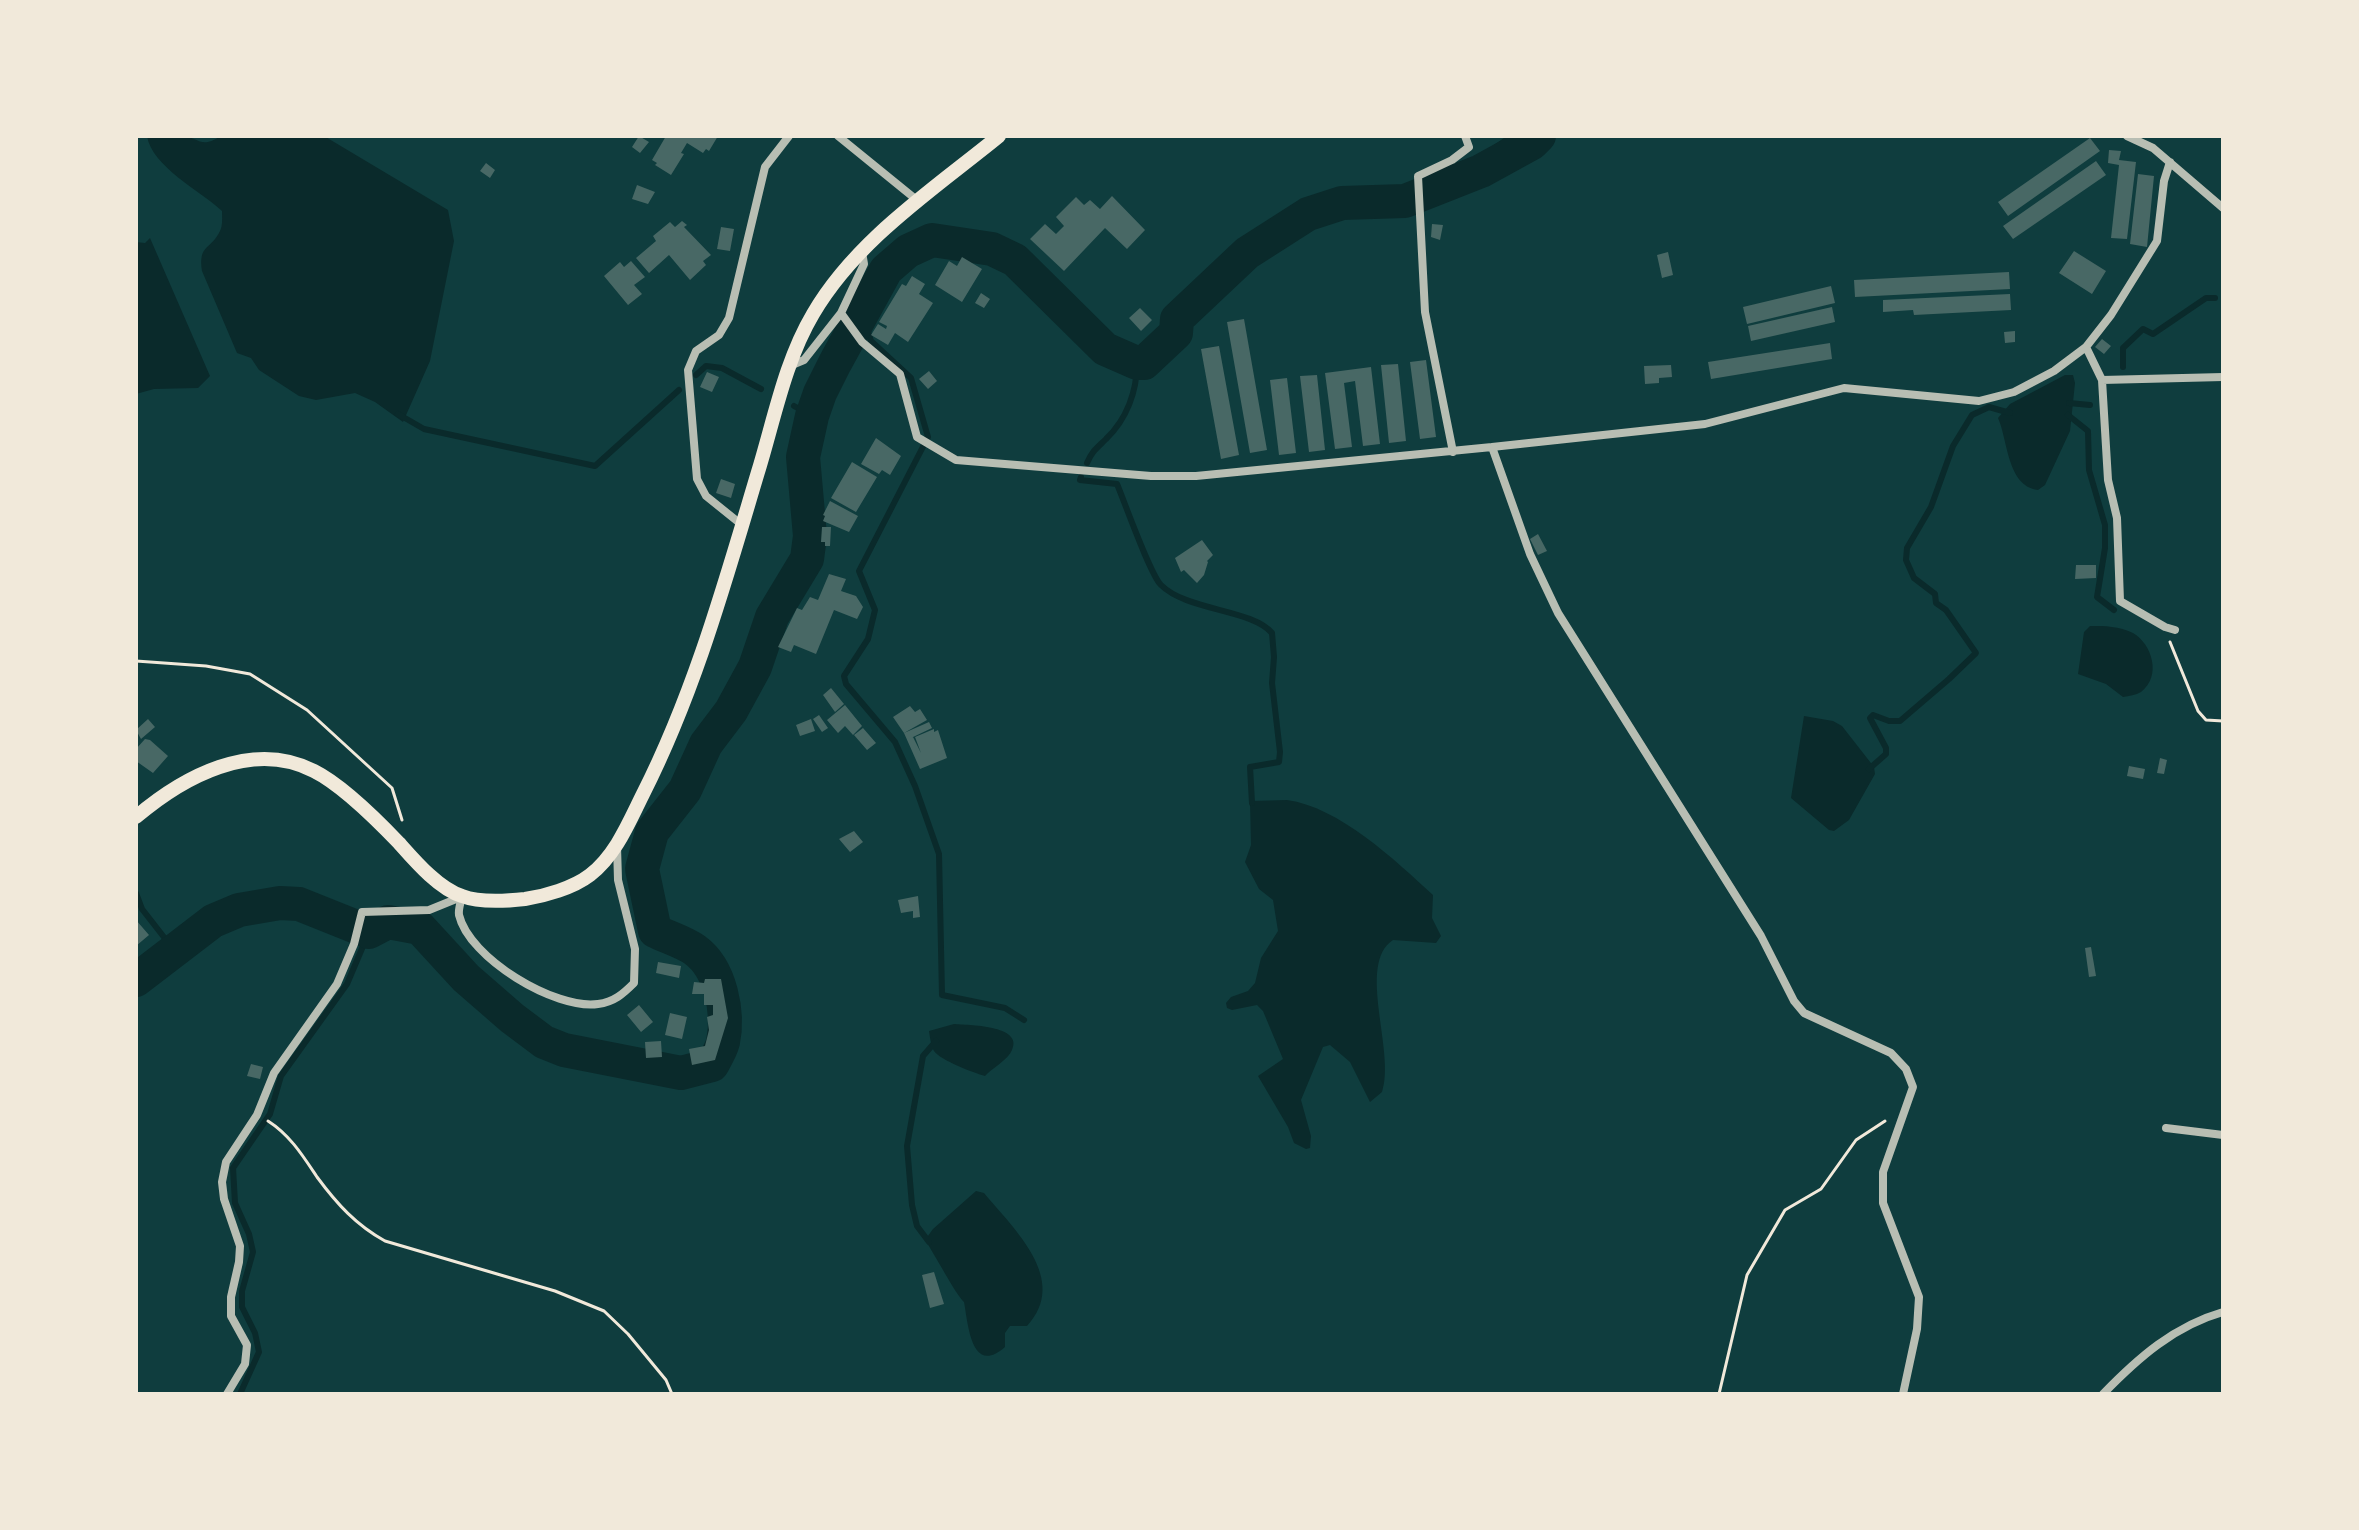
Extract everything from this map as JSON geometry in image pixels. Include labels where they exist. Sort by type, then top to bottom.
[{"type":"main road","points":[[136,817],[170,790],[211,769],[246,761],[278,760],[311,769],[328,779],[397,841],[421,869],[462,896],[509,901],[537,897],[590,875],[617,845],[671,740],[708,641],[792,365],[811,317],[862,250],[999,136]]},
{"type":"street","points":[[742,525],[706,496],[697,479],[688,370],[696,351],[719,335],[729,318],[765,167],[789,136]]},
{"type":"street","points":[[838,136],[919,201]]},
{"type":"street","points":[[1453,452],[1425,312],[1418,176],[1452,160],[1469,147],[1465,136]]},
{"type":"street","points":[[2127,136],[2153,148],[2223,208]]},
{"type":"street","points":[[2153,148],[2155,136]]},
{"type":"street","points":[[844,317],[862,342],[900,374],[917,437],[956,460],[1151,476],[1196,476],[1453,452],[1705,424],[1844,388],[1979,401],[2014,392],[2054,371],[2086,347],[2111,315],[2157,241],[2164,181],[2170,162]]},
{"type":"street","points":[[792,365],[804,360],[844,317],[864,264],[862,250]]},
{"type":"street","points":[[2086,347],[2102,380],[2108,480],[2117,518],[2120,601],[2175,630]]},
{"type":"street","points":[[2102,380],[2223,377]]},
{"type":"street","points":[[1492,447],[1530,554],[1558,613],[1761,936],[1794,1001],[1804,1013],[1891,1053],[1906,1069],[1913,1087],[1909,1105],[1883,1172],[1883,1203],[1919,1297],[1917,1329],[1903,1394]]},
{"type":"street","points":[[462,896],[458,913],[470,937],[487,956],[528,986],[562,999],[594,1005],[608,1002],[621,996],[634,983],[635,949],[618,880],[617,845]]},
{"type":"street","points":[[227,1394],[245,1364],[247,1345],[231,1316],[231,1297],[240,1246],[224,1199],[222,1182],[226,1162],[257,1115],[274,1073],[337,984],[356,938],[362,912],[429,910],[462,896]]},
{"type":"street","points":[[2166,1128],[2223,1135]]},
{"type":"street","points":[[2103,1394],[2147,1352],[2176,1331],[2196,1320],[2223,1312]]},
{"type":"path","points":[[2165,627],[2198,711],[2206,720],[2223,721]]},
{"type":"path","points":[[136,661],[206,666],[250,674],[307,710],[392,788],[405,829],[397,841]]},
{"type":"path","points":[[1719,1394],[1747,1275],[1785,1210],[1821,1189],[1856,1140],[1909,1105]]},
{"type":"path","points":[[269,1122],[298,1148],[340,1206],[363,1229],[385,1241],[555,1291],[604,1311],[657,1368],[672,1394]]},
{"type":"water","points":[[179,135],[204,142],[221,136],[324,136],[448,210],[454,241],[430,361],[403,422],[375,402],[355,393],[316,400],[299,396],[259,370],[251,358],[237,353],[201,262],[204,251],[220,231],[222,211],[167,168],[151,147],[147,136]]},
{"type":"water","points":[[150,238],[210,376],[198,388],[154,389],[136,394],[136,242],[145,243]]},
{"type":"water","points":[[2065,375],[2073,375],[2075,383],[2070,431],[2045,485],[2038,490],[2028,487],[2014,471],[1998,418],[2010,404]]},
{"type":"water","points":[[2090,626],[2112,627],[2140,638],[2149,652],[2153,669],[2141,692],[2123,697],[2106,684],[2078,674],[2084,632]]},
{"type":"water","points":[[1804,716],[1833,721],[1842,726],[1874,767],[1875,774],[1849,820],[1834,831],[1791,798]]},
{"type":"water","points":[[1287,800],[1307,805],[1346,824],[1401,866],[1433,895],[1432,918],[1441,936],[1436,943],[1393,940],[1382,952],[1377,988],[1385,1075],[1382,1092],[1370,1102],[1350,1062],[1330,1045],[1323,1047],[1301,1100],[1311,1136],[1310,1148],[1306,1149],[1294,1143],[1258,1076],[1283,1059],[1263,1011],[1257,1005],[1232,1010],[1227,1008],[1226,1003],[1231,997],[1248,991],[1255,983],[1261,958],[1278,931],[1273,900],[1259,889],[1245,862],[1251,845],[1250,801]]},
{"type":"water","points":[[954,1024],[1002,1031],[1010,1036],[1012,1050],[985,1076],[958,1066],[934,1051],[929,1031]]},
{"type":"water","points":[[976,1191],[984,1193],[1022,1239],[1040,1273],[1043,1291],[1039,1309],[1027,1326],[1010,1326],[1005,1333],[1005,1347],[994,1355],[985,1356],[973,1344],[964,1302],[925,1240]]},
{"type":"building","points":[[639,136],[649,142],[640,153],[632,147]]},
{"type":"building","points":[[666,136],[718,136],[709,151],[706,149],[703,153],[687,143],[671,175],[652,160]]},
{"type":"building","points":[[2090,138],[2100,151],[2008,216],[1998,202]]},
{"type":"building","points":[[2109,150],[2121,151],[2119,160],[2136,162],[2127,239],[2111,238],[2119,165],[2108,163]]},
{"type":"building","points":[[2096,161],[2106,175],[2013,239],[2003,226]]},
{"type":"building","points":[[486,163],[495,170],[490,178],[480,171]]},
{"type":"building","points":[[2138,174],[2154,176],[2147,247],[2130,244]]},
{"type":"building","points":[[637,185],[655,192],[648,204],[632,199]]},
{"type":"building","points":[[1112,196],[1145,230],[1127,249],[1105,228],[1064,271],[1030,239],[1045,224],[1056,234],[1064,226],[1056,217],[1076,197],[1084,205],[1090,200],[1100,209]]},
{"type":"building","points":[[682,221],[711,255],[703,261],[706,265],[690,280],[669,255],[649,273],[636,258],[656,241],[653,236],[670,222],[675,227]]},
{"type":"building","points":[[1432,224],[1443,225],[1440,240],[1431,237]]},
{"type":"building","points":[[721,227],[734,229],[730,251],[717,249]]},
{"type":"building","points":[[2074,251],[2106,271],[2092,294],[2059,273]]},
{"type":"building","points":[[1668,252],[1673,275],[1662,278],[1657,255]]},
{"type":"building","points":[[962,257],[982,269],[962,302],[935,285],[949,261],[957,266]]},
{"type":"building","points":[[631,261],[645,277],[634,285],[642,294],[628,305],[604,276],[620,262],[624,267]]},
{"type":"building","points":[[2009,272],[2010,289],[1855,297],[1854,280]]},
{"type":"building","points":[[912,276],[925,284],[919,294],[933,303],[908,342],[895,333],[888,345],[871,335],[878,324],[886,329],[887,326],[879,322],[902,284],[906,286]]},
{"type":"building","points":[[1831,286],[1835,303],[1747,324],[1743,307]]},
{"type":"building","points":[[981,293],[990,299],[984,308],[975,303]]},
{"type":"building","points":[[2010,294],[2011,310],[1914,315],[1913,310],[1883,312],[1883,300]]},
{"type":"building","points":[[1832,307],[1835,322],[1751,341],[1748,326]]},
{"type":"building","points":[[1140,308],[1152,320],[1141,331],[1129,318]]},
{"type":"building","points":[[1244,319],[1267,450],[1250,453],[1227,322]]},
{"type":"building","points":[[2015,331],[2015,342],[2005,343],[2004,332]]},
{"type":"building","points":[[2102,339],[2111,346],[2104,354],[2095,347]]},
{"type":"building","points":[[1830,343],[1832,359],[1711,379],[1708,362]]},
{"type":"building","points":[[1219,346],[1239,455],[1221,459],[1201,349]]},
{"type":"building","points":[[1426,360],[1436,437],[1420,439],[1410,362]]},
{"type":"building","points":[[1398,364],[1406,441],[1389,443],[1381,365]]},
{"type":"building","points":[[1671,365],[1672,377],[1659,378],[1659,383],[1645,384],[1644,366]]},
{"type":"building","points":[[1371,367],[1380,444],[1363,446],[1355,381],[1344,383],[1352,447],[1335,449],[1325,373]]},
{"type":"building","points":[[929,371],[937,381],[928,389],[919,379]]},
{"type":"building","points":[[707,372],[719,377],[712,392],[700,387]]},
{"type":"building","points":[[1317,375],[1325,450],[1309,452],[1300,376]]},
{"type":"building","points":[[1287,378],[1296,453],[1279,455],[1270,380]]},
{"type":"building","points":[[876,438],[901,456],[890,475],[882,470],[879,474],[861,464]]},
{"type":"building","points":[[852,462],[877,477],[856,512],[831,498]]},
{"type":"building","points":[[721,479],[735,484],[731,498],[716,493]]},
{"type":"building","points":[[830,501],[858,516],[849,532],[823,521]]},
{"type":"building","points":[[822,527],[831,527],[830,546],[821,542]]},
{"type":"building","points":[[1538,534],[1547,551],[1538,555],[1530,539]]},
{"type":"building","points":[[1202,540],[1213,555],[1197,583],[1184,570],[1181,572],[1175,558]]},
{"type":"building","points":[[2076,565],[2096,565],[2096,578],[2075,579]]},
{"type":"building","points":[[829,574],[846,579],[841,591],[856,596],[863,607],[857,619],[834,610],[816,654],[794,645],[791,652],[778,647],[797,608],[802,610],[810,597],[818,600]]},
{"type":"building","points":[[831,688],[844,704],[835,712],[823,695]]},
{"type":"building","points":[[845,705],[862,726],[853,735],[845,726],[838,733],[827,720]]},
{"type":"building","points":[[910,706],[915,712],[920,709],[927,720],[904,733],[893,717]]},
{"type":"building","points":[[819,715],[828,728],[822,732],[813,719]]},
{"type":"building","points":[[148,719],[155,727],[141,739],[136,730]]},
{"type":"building","points":[[811,719],[815,731],[800,736],[796,725]]},
{"type":"building","points":[[929,722],[932,728],[913,737],[921,753],[915,737],[938,730],[947,758],[920,769],[904,733]]},
{"type":"building","points":[[863,728],[876,743],[867,750],[854,735]]},
{"type":"building","points":[[145,739],[168,756],[153,773],[136,761],[136,749]]},
{"type":"building","points":[[2160,758],[2167,760],[2164,774],[2157,773]]},
{"type":"building","points":[[2129,766],[2145,769],[2143,779],[2127,776]]},
{"type":"building","points":[[854,831],[863,842],[850,852],[839,839]]},
{"type":"building","points":[[918,896],[920,917],[913,918],[913,911],[901,913],[898,900]]},
{"type":"building","points":[[136,920],[149,935],[136,946]]},
{"type":"building","points":[[2091,947],[2096,976],[2089,977],[2085,948]]},
{"type":"building","points":[[658,962],[681,966],[679,978],[656,973]]},
{"type":"building","points":[[705,979],[721,979],[728,1018],[715,1060],[692,1065],[689,1049],[705,1046],[709,1030],[707,1017],[713,1015],[713,1005],[704,1005],[704,994],[692,994],[694,982],[704,983]]},
{"type":"building","points":[[639,1005],[653,1022],[641,1032],[627,1015]]},
{"type":"building","points":[[670,1013],[687,1017],[682,1039],[665,1035]]},
{"type":"building","points":[[661,1041],[662,1057],[646,1058],[645,1042]]},
{"type":"building","points":[[251,1064],[263,1067],[260,1079],[247,1076]]},
{"type":"building","points":[[934,1272],[944,1304],[930,1308],[922,1275]]},
{"type":"waterway","points":[[1342,203],[1367,195],[1441,186],[1512,136]]},
{"type":"waterway","points":[[136,980],[213,921],[239,910],[280,903],[299,904],[369,932],[388,922],[420,928],[466,978],[512,1018],[544,1042],[564,1050],[681,1073],[712,1065],[722,1045],[725,1030],[724,1005],[717,980],[704,958],[695,950],[655,931],[642,869],[652,832],[685,790],[706,744],[731,711],[755,667],[772,617],[807,559],[810,536],[803,457],[812,416],[835,363],[886,270],[908,251],[932,240],[992,249],[1015,260],[1105,349],[1144,363],[1176,333],[1177,319],[1247,253],[1308,214],[1342,203],[1405,201],[1481,171],[1539,136]]},
{"type":"waterway","points":[[2123,367],[2123,348],[2143,329],[2153,334],[2206,298],[2215,298]]},
{"type":"waterway","points":[[862,314],[871,341],[911,378],[928,437],[859,571],[875,610],[868,639],[844,676],[846,684],[895,742],[915,786],[939,854],[942,995],[1005,1008],[1024,1020]]},
{"type":"waterway","points":[[1087,463],[1125,414],[1133,394],[1137,363]]},
{"type":"waterway","points":[[696,375],[706,366],[722,368],[761,389]]},
{"type":"waterway","points":[[398,414],[424,429],[595,466],[679,390]]},
{"type":"waterway","points":[[2069,403],[2090,405]]},
{"type":"waterway","points":[[794,406],[812,416]]},
{"type":"waterway","points":[[1869,769],[1886,754],[1886,748],[1870,718],[1873,715],[1900,721],[1976,653],[1946,610],[1936,603],[1935,594],[1914,578],[1906,560],[1907,548],[1931,507],[1953,446],[1972,415],[1989,407],[2010,413]]},
{"type":"waterway","points":[[2068,415],[2088,431],[2089,470],[2105,525],[2105,548],[2097,597],[2114,610]]},
{"type":"waterway","points":[[1081,477],[1080,480],[1117,484],[1156,578],[1172,594],[1250,619],[1272,633],[1272,683],[1279,762],[1250,767],[1252,803]]},
{"type":"waterway","points":[[136,893],[142,909],[174,950]]},
{"type":"waterway","points":[[240,1394],[259,1352],[255,1333],[242,1307],[242,1291],[253,1252],[249,1234],[235,1203],[233,1168],[270,1114],[281,1076],[347,984],[369,932]]},
{"type":"waterway","points":[[929,1242],[917,1226],[912,1205],[907,1146],[923,1056],[936,1041]]}]
